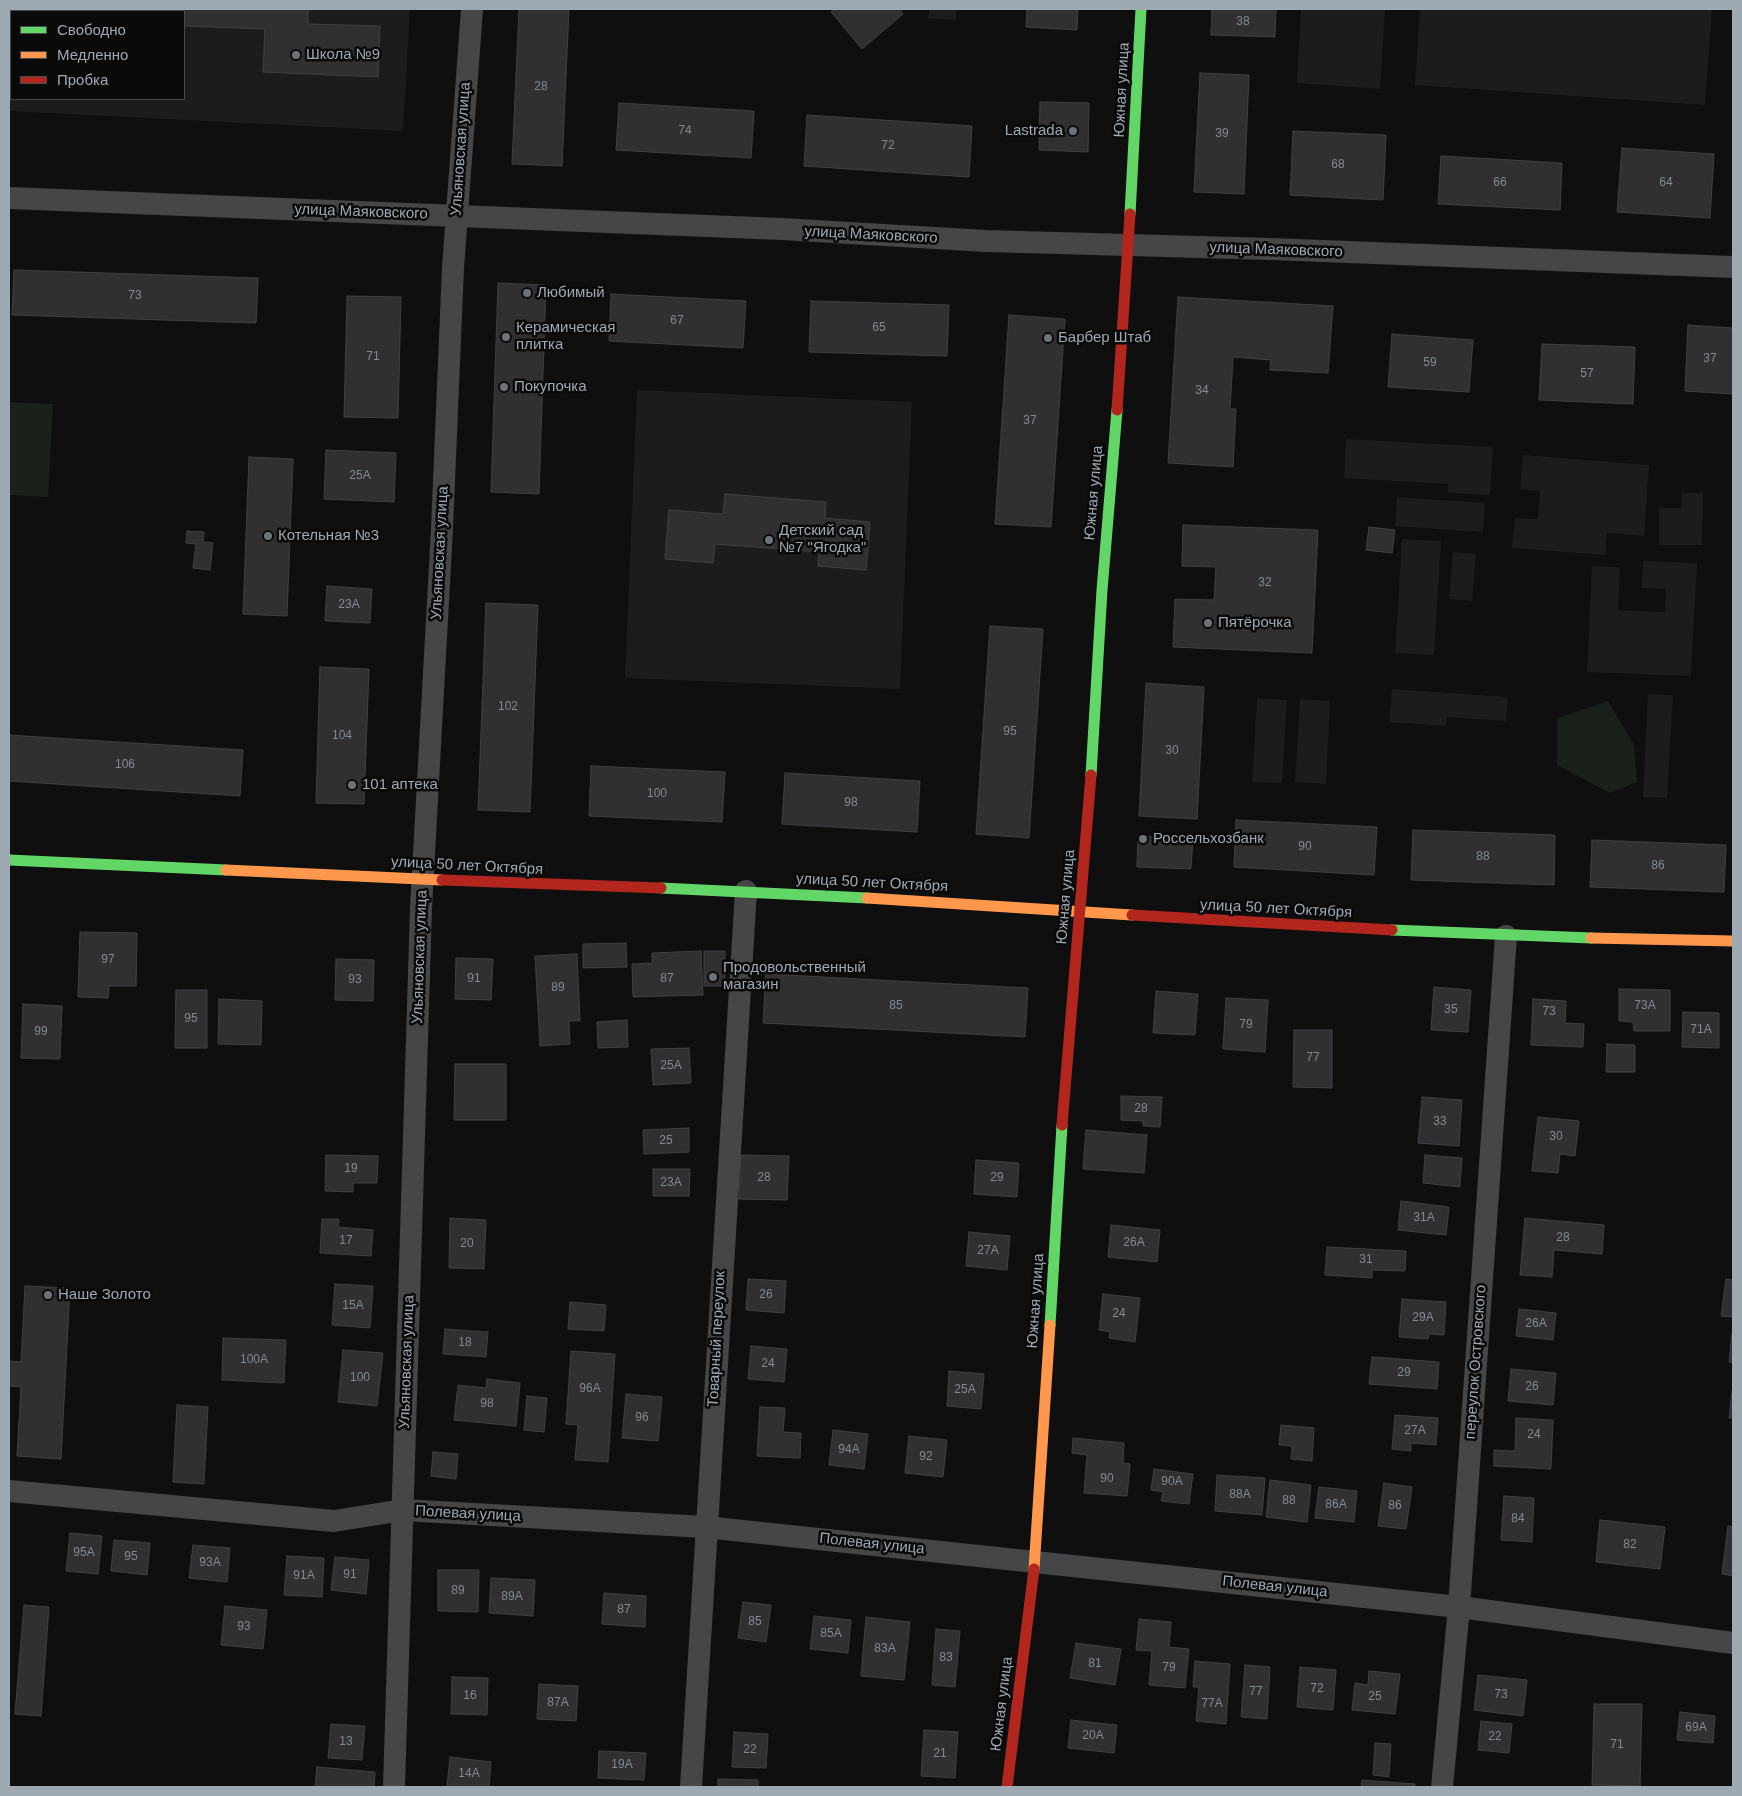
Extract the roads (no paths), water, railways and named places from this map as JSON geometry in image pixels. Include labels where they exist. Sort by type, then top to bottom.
[{"type":"street","name":"Ульяновская улица","points":[[394,1787],[421,908],[457,216],[472,9]]},
{"type":"street","name":"Южная улица","points":[[1007,1787],[1034,1561],[1065,1078],[1081,912],[1099,664],[1102,590],[1129,245],[1141,9]]},
{"type":"street","name":"улица Маяковского","points":[[9,198],[457,216],[986,241],[1733,267]]},
{"type":"street","name":"улица 50 лет Октября","points":[[9,860],[746,891],[1506,936],[1733,941]]},
{"type":"street","name":"Товарный переулок","points":[[691,1787],[705,1527],[746,891]]},
{"type":"street","name":"переулок Островского","points":[[1442,1787],[1459,1607],[1506,936]]},
{"type":"street","name":"Полевая улица","points":[[9,1491],[334,1521],[403,1510],[705,1527],[1459,1607],[1733,1643]]},
{"type":"place","name":"Школа №9","points":[[296,55]]},
{"type":"place","name":"Lastrada","points":[[1073,131]]},
{"type":"place","name":"Любимый","points":[[527,293]]},
{"type":"place","name":"Керамическая плитка","points":[[506,337]]},
{"type":"place","name":"Барбер Штаб","points":[[1048,338]]},
{"type":"place","name":"Покупочка","points":[[504,387]]},
{"type":"place","name":"Котельная №3","points":[[268,536]]},
{"type":"place","name":"Детский сад №7 \"Ягодка\"","points":[[769,540]]},
{"type":"place","name":"Пятёрочка","points":[[1208,623]]},
{"type":"place","name":"101 аптека","points":[[352,785]]},
{"type":"place","name":"Россельхозбанк","points":[[1143,839]]},
{"type":"place","name":"Продовольственный магазин","points":[[713,977]]},
{"type":"place","name":"Наше Золото","points":[[48,1295]]}]
